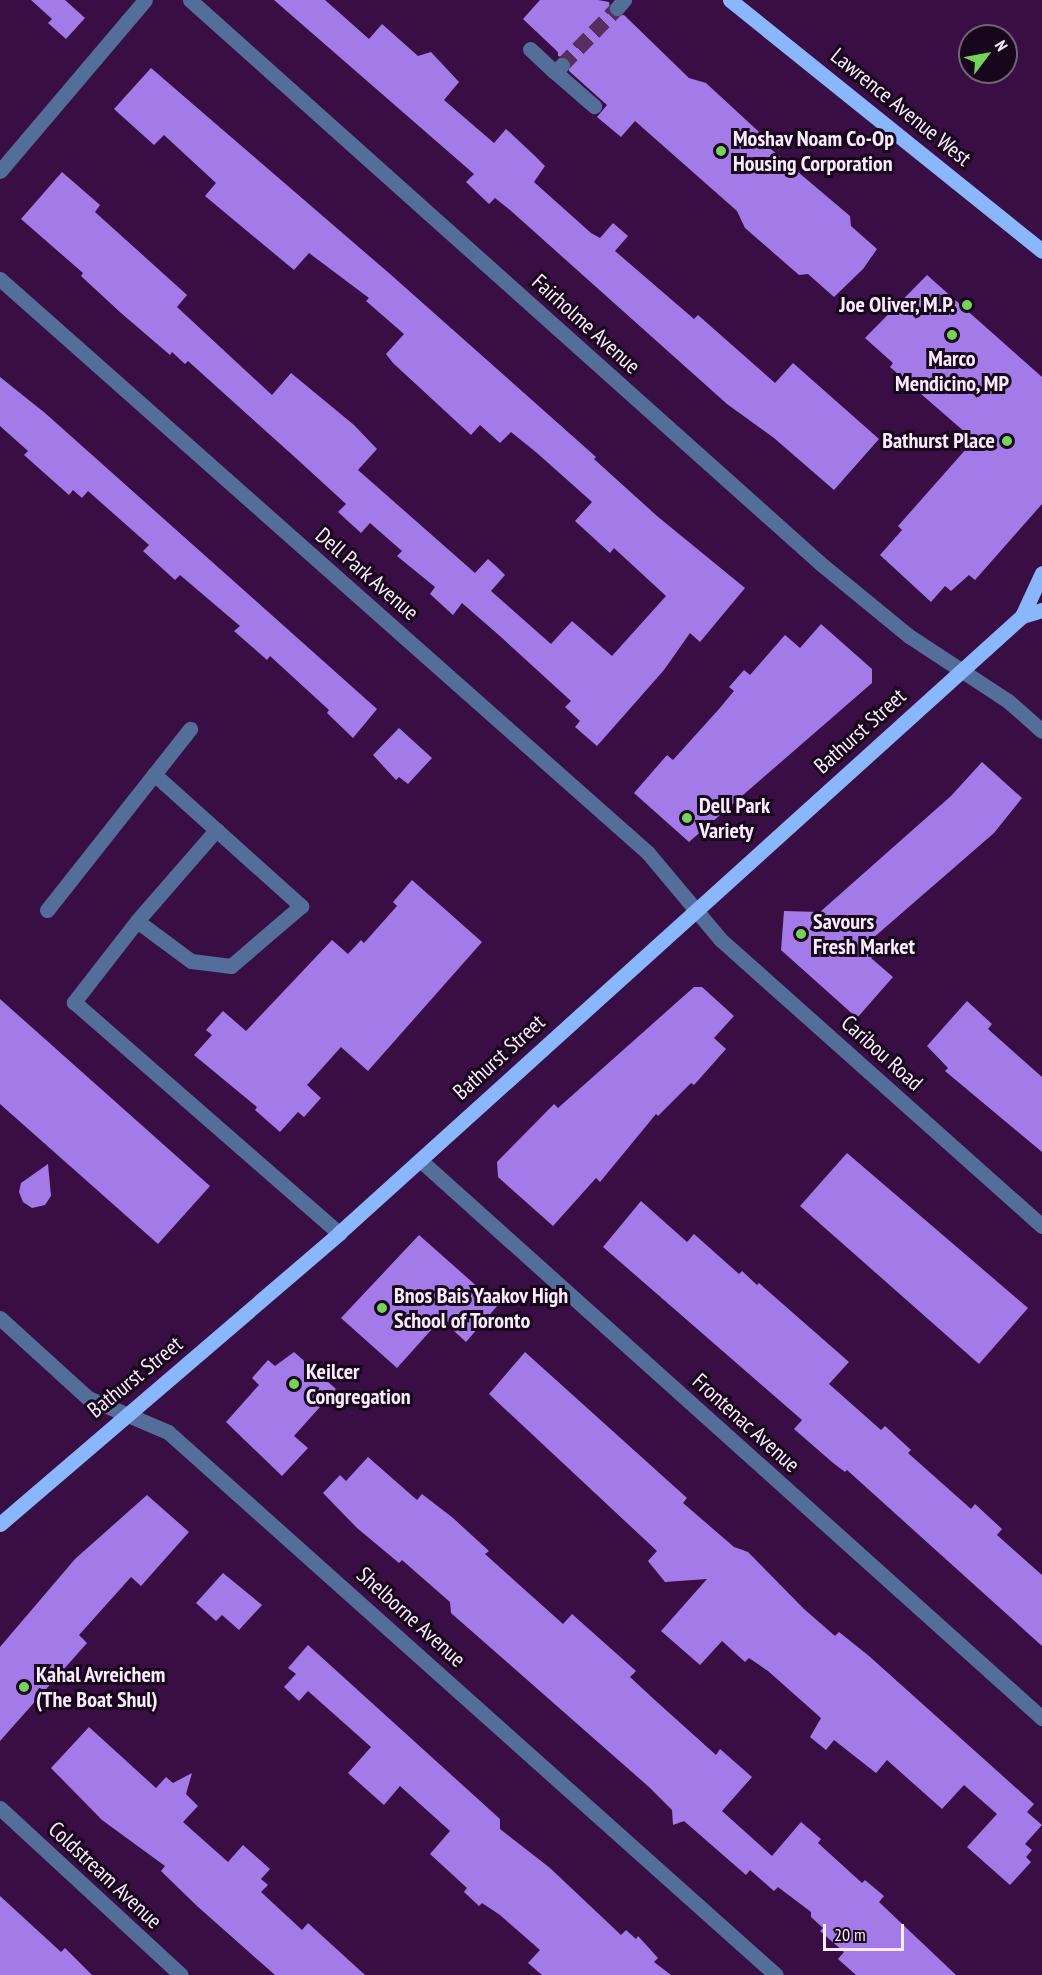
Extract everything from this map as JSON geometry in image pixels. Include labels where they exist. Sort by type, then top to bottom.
[{"type":"main road","name":"Lawrence Avenue West","points":[[730,0],[1042,251]]},
{"type":"main road","name":"Bathurst Street","points":[[0,1524],[339,1233],[1022,616],[1042,573]]},
{"type":"main road","name":"Bathurst Street","points":[[1022,616],[1042,610]]},
{"type":"street","points":[[0,171],[145,0]]},
{"type":"street","name":"Fairholme Avenue","points":[[190,0],[821,564],[909,636],[1008,701],[1042,731]]},
{"type":"street","points":[[530,49],[559,69],[594,106]]},
{"type":"street","name":"Dell Park Avenue","points":[[0,279],[648,853],[696,909]]},
{"type":"street","points":[[46,910],[190,729]]},
{"type":"street","points":[[137,921],[191,961],[231,966],[301,906],[154,774]]},
{"type":"street","points":[[216,830],[137,921],[74,1002],[339,1233]]},
{"type":"street","name":"Caribou Road","points":[[696,909],[721,940],[1042,1226]]},
{"type":"street","name":"Frontenac Avenue","points":[[420,1160],[1042,1719]]},
{"type":"street","name":"Shelborne Avenue","points":[[0,1318],[88,1398],[168,1432],[776,1975]]},
{"type":"street","name":"Coldstream Avenue","points":[[0,1808],[181,1975]]},
{"type":"building","points":[[31,0],[65,0],[85,18],[66,39],[48,23],[52,19]]},
{"type":"building","points":[[274,0],[325,0],[369,39],[382,24],[418,56],[431,52],[459,82],[444,100],[494,143],[506,129],[545,166],[534,182],[591,233],[600,238],[613,223],[628,236],[615,251],[694,319],[698,315],[775,383],[793,363],[879,439],[834,490],[774,438],[727,404],[510,210],[495,198],[489,204],[466,182],[474,174]]},
{"type":"building","name":"Moshav Noam Co-Op Housing Corporation","points":[[540,0],[609,2],[611,16],[624,15],[689,78],[706,83],[758,131],[766,145],[850,216],[851,226],[877,249],[863,269],[834,297],[808,274],[799,275],[745,228],[737,211],[635,121],[621,137],[597,117],[607,105],[569,71],[569,59],[558,56],[558,52],[523,19]]},
{"type":"building","points":[[151,68],[390,274],[596,457],[594,459],[657,516],[745,588],[700,642],[690,633],[664,670],[597,746],[575,727],[580,721],[565,707],[571,701],[462,603],[453,615],[430,594],[435,587],[397,556],[402,551],[370,523],[361,533],[338,512],[346,504],[188,361],[185,364],[172,352],[170,355],[121,313],[81,276],[83,273],[21,219],[62,172],[100,205],[95,212],[187,295],[177,307],[272,395],[291,373],[354,425],[377,449],[358,470],[475,573],[488,559],[497,567],[505,575],[491,591],[551,644],[572,621],[612,656],[666,596],[614,548],[610,553],[575,521],[592,502],[537,453],[511,432],[500,443],[480,425],[471,435],[393,363],[386,354],[404,334],[366,301],[369,298],[309,253],[294,270],[205,196],[216,183],[164,135],[154,145],[114,109]]},
{"type":"building","name":"Bathurst Place","points":[[927,275],[1042,377],[1042,504],[975,580],[969,575],[951,591],[945,586],[931,602],[880,555],[902,530],[898,526],[974,440],[890,367],[893,363],[865,338]]},
{"type":"building","points":[[0,377],[45,413],[377,709],[353,738],[327,713],[329,710],[270,656],[267,660],[234,631],[240,626],[180,575],[175,580],[143,551],[149,545],[88,491],[82,498],[73,490],[69,495],[24,455],[28,451],[0,426]]},
{"type":"building","points":[[821,624],[872,669],[872,683],[689,842],[634,793],[667,755],[673,760],[719,709],[734,691],[729,687],[744,670],[750,675],[785,635],[800,648]]},
{"type":"building","points":[[399,728],[432,758],[408,784],[399,777],[396,780],[373,755]]},
{"type":"building","points":[[982,762],[1022,798],[994,833],[865,945],[875,954],[871,958],[893,977],[857,1018],[781,950],[784,911],[820,912],[951,796]]},
{"type":"building","points":[[412,880],[482,942],[368,1071],[341,1047],[307,1085],[321,1098],[304,1117],[298,1112],[280,1132],[255,1110],[257,1107],[194,1055],[212,1035],[206,1030],[223,1011],[246,1031],[332,940],[348,954],[361,940],[364,943],[397,906],[393,902]]},
{"type":"building","points":[[694,987],[702,987],[734,1016],[714,1038],[726,1049],[694,1085],[691,1083],[658,1116],[656,1114],[600,1182],[596,1178],[553,1226],[498,1177],[497,1162],[554,1104],[558,1108]]},
{"type":"building","points":[[0,999],[210,1186],[158,1244],[0,1104]]},
{"type":"building","points":[[967,1001],[992,1024],[988,1029],[1042,1077],[1042,1152],[945,1071],[948,1068],[927,1046]]},
{"type":"building","points":[[847,1153],[1028,1308],[979,1364],[800,1206]]},
{"type":"building","points":[[48,1164],[51,1196],[45,1205],[32,1208],[23,1202],[19,1192],[21,1183]]},
{"type":"building","points":[[641,1201],[687,1242],[694,1234],[739,1274],[742,1271],[757,1285],[759,1283],[849,1362],[829,1384],[881,1430],[885,1426],[911,1450],[908,1453],[971,1509],[975,1504],[1002,1529],[997,1535],[1042,1575],[1042,1646],[847,1470],[845,1472],[832,1462],[794,1429],[802,1420],[603,1247]]},
{"type":"building","points":[[419,1235],[498,1305],[466,1342],[441,1319],[397,1368],[341,1318]]},
{"type":"building","points":[[294,1352],[336,1389],[294,1436],[308,1448],[282,1476],[226,1422],[259,1385],[252,1378],[268,1360],[275,1366]]},
{"type":"building","points":[[525,1352],[687,1498],[683,1503],[734,1547],[748,1552],[804,1609],[835,1636],[839,1632],[869,1656],[1034,1804],[1027,1812],[1042,1825],[1025,1844],[1032,1850],[1026,1857],[1031,1862],[1010,1885],[967,1847],[997,1814],[964,1785],[942,1809],[887,1760],[876,1773],[834,1740],[826,1750],[810,1737],[821,1718],[768,1671],[749,1658],[745,1662],[722,1641],[700,1665],[661,1631],[707,1579],[665,1582],[648,1561],[657,1551],[489,1394]]},
{"type":"building","points":[[368,1457],[417,1500],[422,1494],[453,1518],[489,1551],[485,1554],[563,1624],[572,1614],[636,1671],[630,1677],[657,1702],[716,1755],[720,1749],[752,1777],[722,1811],[772,1856],[801,1822],[821,1839],[818,1843],[862,1883],[865,1880],[884,1896],[879,1902],[956,1975],[856,1975],[838,1959],[844,1952],[820,1931],[823,1928],[811,1917],[811,1912],[778,1887],[774,1891],[750,1870],[746,1875],[684,1821],[673,1825],[672,1810],[649,1787],[451,1613],[450,1602],[402,1560],[399,1563],[357,1528],[323,1493],[340,1475],[346,1481]]},
{"type":"building","points":[[147,1495],[189,1532],[141,1586],[131,1577],[79,1635],[87,1643],[0,1741],[0,1647],[75,1559]]},
{"type":"building","points":[[223,1573],[262,1605],[239,1630],[222,1615],[216,1621],[196,1603]]},
{"type":"building","points":[[308,1645],[500,1819],[500,1829],[550,1868],[621,1935],[626,1930],[636,1939],[638,1936],[658,1958],[654,1962],[671,1975],[542,1975],[528,1963],[540,1950],[500,1915],[482,1903],[479,1906],[464,1892],[467,1888],[430,1854],[450,1831],[400,1786],[384,1805],[348,1773],[371,1747],[308,1691],[299,1701],[284,1687],[296,1674],[288,1668]]},
{"type":"building","points":[[89,1727],[156,1788],[166,1777],[173,1783],[192,1773],[186,1794],[198,1806],[183,1822],[228,1862],[243,1845],[270,1869],[261,1879],[268,1885],[261,1892],[302,1930],[308,1923],[365,1975],[275,1975],[197,1906],[161,1871],[165,1866],[102,1820],[51,1768]]},
{"type":"building","points":[[0,1896],[61,1952],[65,1948],[92,1975],[0,1975]]},
{"type":"tunnel","points":[[562,65],[617,8]]},
{"type":"place","name":"Moshav Noam Co-Op Housing Corporation","points":[[721,151]]},
{"type":"place","name":"Joe Oliver, M.P.","points":[[967,305]]},
{"type":"place","name":"Marco Mendicino, MP","points":[[952,335]]},
{"type":"place","name":"Bathurst Place","points":[[1007,441]]},
{"type":"place","name":"Dell Park Variety","points":[[687,818]]},
{"type":"place","name":"Savours Fresh Market","points":[[801,934]]},
{"type":"place","name":"Bnos Bais Yaakov High School of Toronto","points":[[382,1308]]},
{"type":"place","name":"Keilcer Congregation","points":[[294,1384]]},
{"type":"place","name":"Kahal Avreichem (The Boat Shul)","points":[[24,1687]]}]
